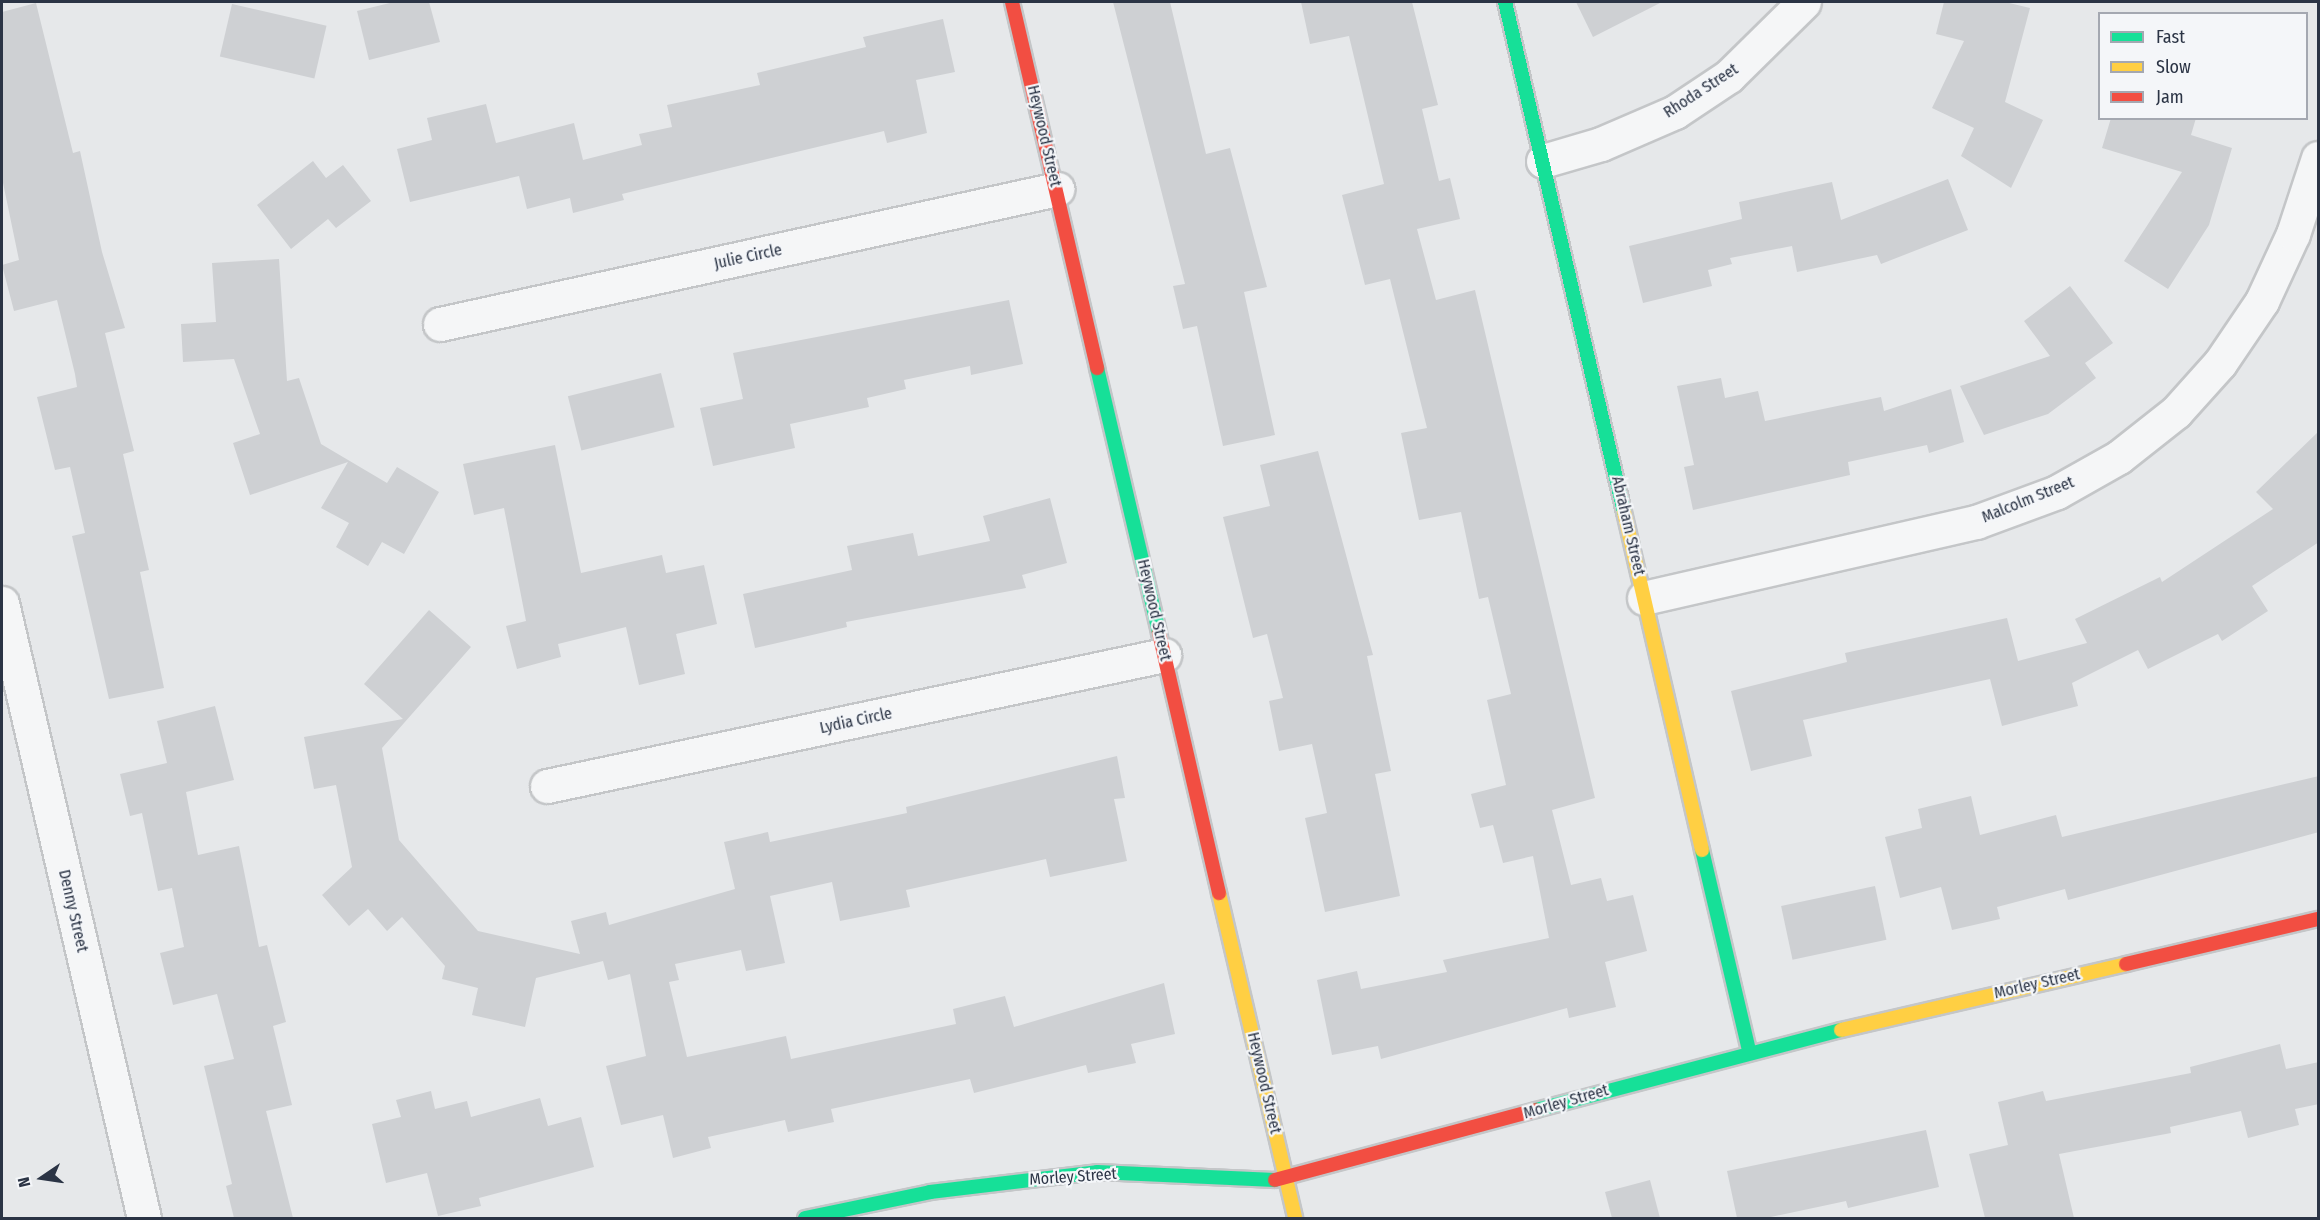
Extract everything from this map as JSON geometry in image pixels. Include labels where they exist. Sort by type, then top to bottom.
[{"type":"street","name":"Heywood Street","points":[[1012,2],[1295,1218]]},
{"type":"street","name":"Abraham Street","points":[[1505,2],[1749,1051]]},
{"type":"street","name":"Rhoda Street","points":[[1543,161],[1601,144],[1675,112],[1729,76],[1804,2]]},
{"type":"street","name":"Malcolm Street","points":[[1644,598],[1976,522],[2057,492],[2119,457],[2176,412],[2220,363],[2262,301],[2293,234],[2319,158]]},
{"type":"street","name":"Julie Circle","points":[[440,324],[1057,189]]},
{"type":"street","name":"Denny Street","points":[[2,603],[144,1218]]},
{"type":"street","name":"Lydia Circle","points":[[547,786],[1164,655]]},
{"type":"street","name":"Morley Street","points":[[805,1218],[930,1192],[1097,1172],[1286,1180],[1749,1051],[2319,919]]},
{"type":"building","points":[[394,2],[429,2],[440,42],[369,60],[357,11]]},
{"type":"building","points":[[1113,2],[1170,2],[1206,154],[1230,148],[1267,287],[1244,292],[1275,435],[1223,446],[1197,326],[1183,329],[1173,286],[1185,284]]},
{"type":"building","points":[[1301,2],[1412,2],[1438,105],[1422,109],[1439,181],[1450,178],[1460,219],[1417,229],[1436,300],[1475,290],[1595,798],[1552,810],[1571,885],[1601,878],[1607,901],[1633,895],[1647,951],[1605,962],[1616,1007],[1569,1018],[1567,1008],[1381,1059],[1378,1046],[1332,1055],[1317,980],[1357,971],[1361,989],[1447,972],[1443,960],[1549,938],[1533,856],[1503,863],[1493,825],[1480,828],[1471,794],[1506,785],[1487,700],[1511,694],[1488,597],[1479,599],[1461,512],[1419,520],[1401,433],[1427,428],[1390,279],[1365,285],[1342,195],[1384,184],[1349,36],[1310,44]]},
{"type":"building","points":[[1576,2],[1662,2],[1593,37]]},
{"type":"building","points":[[1944,2],[2005,2],[2030,8],[2005,102],[2043,120],[2011,188],[1961,156],[1974,128],[1932,108],[1964,41],[1936,34]]},
{"type":"building","points":[[36,3],[73,153],[80,151],[102,252],[125,328],[105,333],[134,451],[123,454],[149,570],[140,572],[164,688],[109,699],[72,536],[85,533],[70,467],[55,470],[37,397],[77,387],[57,300],[14,311],[2,265],[19,260],[2,178],[2,12]]},
{"type":"building","points":[[232,4],[327,26],[314,78],[220,57]]},
{"type":"building","points":[[943,19],[955,72],[916,80],[927,133],[887,143],[884,131],[622,194],[624,200],[573,213],[570,198],[527,209],[519,176],[410,202],[397,149],[432,140],[427,118],[486,104],[496,143],[574,123],[583,160],[642,145],[639,134],[672,127],[667,105],[760,85],[757,73],[866,47],[863,37]]},
{"type":"building","points":[[2110,120],[2195,120],[2191,135],[2232,148],[2209,225],[2168,289],[2124,261],[2182,172],[2102,148]]},
{"type":"building","points":[[313,161],[326,178],[343,165],[371,201],[336,228],[328,219],[291,249],[257,205]]},
{"type":"building","points":[[1948,179],[1968,230],[1881,264],[1877,255],[1797,272],[1792,246],[1730,258],[1732,264],[1708,270],[1712,286],[1643,303],[1629,246],[1742,219],[1739,202],[1832,182],[1841,220]]},
{"type":"building","points":[[279,259],[287,381],[299,378],[321,444],[387,483],[397,467],[439,492],[404,554],[382,542],[368,566],[336,547],[349,523],[321,508],[348,462],[250,495],[233,443],[260,434],[234,359],[183,362],[181,324],[216,322],[212,263]]},
{"type":"building","points":[[2070,286],[2113,343],[2085,363],[2096,378],[2048,414],[1984,435],[1960,386],[2050,356],[2024,321]]},
{"type":"building","points":[[1009,300],[1023,364],[971,375],[970,366],[904,380],[906,389],[867,398],[869,407],[790,424],[795,448],[713,466],[700,408],[743,399],[733,353]]},
{"type":"building","points":[[661,373],[675,427],[581,451],[568,396]]},
{"type":"building","points":[[1721,378],[1725,398],[1758,391],[1765,421],[1881,397],[1884,411],[1951,389],[1964,442],[1929,453],[1927,445],[1848,462],[1850,475],[1693,510],[1684,467],[1694,465],[1677,386]]},
{"type":"building","points":[[2319,431],[2319,542],[2252,586],[2268,611],[2222,641],[2218,634],[2148,669],[2138,650],[2072,683],[2078,706],[2002,726],[1990,679],[1803,720],[1812,756],[1751,771],[1731,691],[1847,662],[1845,653],[2007,618],[2018,661],[2087,643],[2075,619],[2160,577],[2162,582],[2273,509],[2256,492]]},
{"type":"building","points":[[555,445],[581,573],[662,555],[666,573],[704,565],[717,624],[676,634],[685,674],[639,685],[626,627],[558,644],[561,657],[517,669],[506,626],[526,621],[504,508],[474,515],[463,464]]},
{"type":"building","points":[[1318,451],[1373,655],[1367,656],[1391,771],[1375,774],[1400,896],[1325,912],[1305,818],[1327,813],[1312,744],[1279,751],[1269,701],[1283,698],[1267,634],[1253,638],[1223,517],[1270,506],[1260,465]]},
{"type":"building","points":[[1050,498],[1067,563],[1022,575],[1026,588],[846,622],[847,627],[755,648],[743,594],[852,570],[847,546],[913,533],[918,556],[990,541],[983,516]]},
{"type":"building","points":[[429,610],[471,647],[382,748],[399,840],[478,931],[580,954],[571,921],[606,912],[609,925],[735,889],[724,842],[768,832],[770,842],[907,813],[906,807],[1117,756],[1125,798],[1114,799],[1127,861],[1050,877],[1046,859],[906,890],[910,907],[840,921],[832,882],[770,896],[785,963],[746,971],[741,950],[675,964],[679,980],[669,982],[687,1057],[786,1036],[791,1059],[956,1024],[953,1009],[1005,996],[1014,1027],[1164,983],[1175,1034],[1131,1044],[1136,1063],[1088,1073],[1086,1065],[974,1093],[970,1079],[831,1109],[834,1122],[788,1132],[785,1120],[708,1137],[711,1148],[673,1158],[663,1115],[621,1125],[606,1066],[646,1056],[630,974],[608,980],[603,961],[536,978],[525,1027],[472,1015],[478,988],[442,979],[445,966],[402,917],[387,931],[368,909],[349,926],[322,895],[352,867],[336,785],[314,789],[304,737],[403,719],[364,684]]},
{"type":"building","points":[[215,706],[234,780],[186,792],[198,855],[239,846],[259,947],[267,945],[286,1022],[273,1026],[292,1105],[266,1111],[293,1218],[234,1218],[226,1186],[232,1184],[204,1066],[234,1059],[217,994],[173,1005],[160,953],[184,947],[172,888],[158,891],[142,813],[130,816],[120,774],[167,763],[157,721]]},
{"type":"building","points":[[2319,776],[2319,832],[2068,900],[2065,889],[1997,907],[2000,919],[1952,930],[1941,887],[1900,898],[1885,837],[1922,828],[1918,809],[1971,796],[1980,835],[2056,815],[2062,837]]},
{"type":"building","points":[[1875,886],[1886,940],[1793,960],[1781,906]]},
{"type":"building","points":[[2280,1044],[2286,1069],[2319,1062],[2319,1104],[2295,1109],[2299,1125],[2248,1138],[2241,1111],[2170,1127],[2171,1133],[2059,1154],[2074,1218],[1985,1218],[1969,1154],[2008,1145],[1998,1102],[2043,1091],[2046,1101],[2191,1073],[2190,1067]]},
{"type":"building","points":[[431,1091],[435,1109],[467,1101],[471,1117],[540,1098],[548,1126],[581,1117],[594,1167],[479,1198],[481,1206],[438,1216],[427,1173],[386,1183],[372,1124],[401,1117],[396,1100]]},
{"type":"building","points":[[1926,1130],[1939,1187],[1848,1208],[1846,1201],[1766,1218],[1737,1218],[1727,1171]]},
{"type":"building","points":[[1650,1180],[1660,1218],[1612,1218],[1605,1192]]},
{"type":"traffic: fast","points":[[1505,2],[1624,512]]},
{"type":"traffic: fast","points":[[1097,368],[1159,633]]},
{"type":"traffic: fast","points":[[1702,850],[1749,1051]]},
{"type":"traffic: fast","points":[[1536,1110],[1841,1030]]},
{"type":"traffic: fast","points":[[805,1218],[930,1192],[1097,1172],[1275,1180]]},
{"type":"traffic: slow","points":[[1624,512],[1702,850]]},
{"type":"traffic: slow","points":[[1219,893],[1295,1218]]},
{"type":"traffic: slow","points":[[1841,1030],[2126,964]]},
{"type":"traffic: jam","points":[[1012,2],[1097,368]]},
{"type":"traffic: jam","points":[[1159,633],[1219,893]]},
{"type":"traffic: jam","points":[[2126,964],[2318,919]]},
{"type":"traffic: jam","points":[[1275,1180],[1536,1110]]}]
